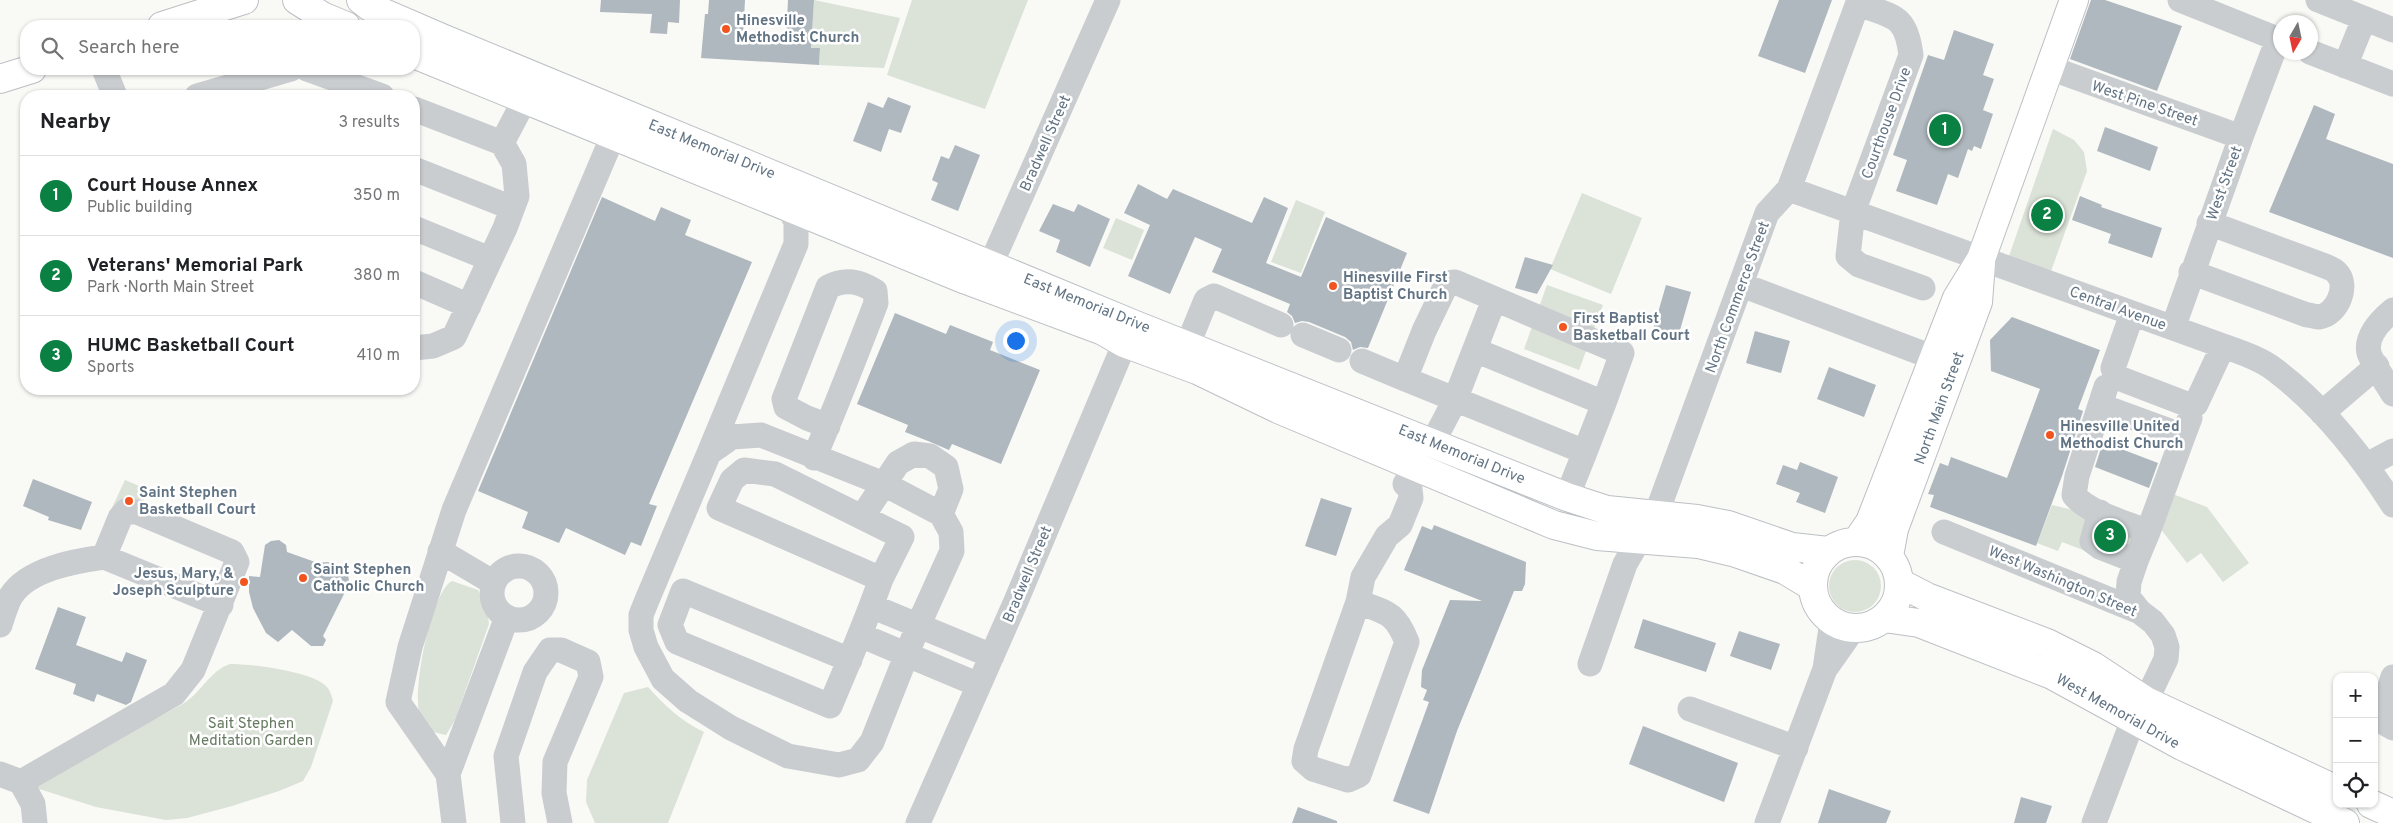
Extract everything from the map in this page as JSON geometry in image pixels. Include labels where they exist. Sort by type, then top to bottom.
[{"type":"main road","points":[[178,15],[244,0]]},
{"type":"main road","points":[[297,0],[332,20]]},
{"type":"main road","name":"East Memorial Drive","points":[[362,0],[398,20]]},
{"type":"main road","name":"North Main Street","points":[[1857,541],[1870,522],[1944,364],[1978,302],[1981,259],[2074,0]]},
{"type":"main road","name":"East Memorial Drive","points":[[420,31],[529,87],[1129,333],[1197,370],[1412,475],[1554,525],[1597,536],[1698,544],[1736,553],[1785,570],[1813,587]]},
{"type":"main road","name":"East Memorial Drive","points":[[420,56],[529,87]]},
{"type":"main road","points":[[0,79],[20,73]]},
{"type":"main road","name":"East Memorial Drive","points":[[618,124],[789,208],[986,274]]},
{"type":"main road","name":"East Memorial Drive","points":[[1129,333],[1188,344],[1567,497],[1607,510],[1697,519],[1728,525],[1792,547],[1828,552]]},
{"type":"main road","name":"North Main Street","points":[[1888,556],[1894,529],[1944,364]]},
{"type":"main road","points":[[1857,541],[1872,544],[1888,556],[1895,565],[1900,583],[1894,606],[1884,618],[1866,627],[1843,624],[1817,604],[1813,587],[1815,572],[1820,560],[1839,545],[1857,541]]},
{"type":"main road","name":"West Memorial Drive","points":[[1900,583],[1927,598],[2047,643],[2093,666],[2139,711],[2182,746],[2327,819]]},
{"type":"main road","name":"West Memorial Drive","points":[[1884,618],[1919,624],[2009,657],[2068,683],[2109,704],[2139,711],[2333,788]]},
{"type":"main road","points":[[2378,807],[2393,814]]},
{"type":"street","name":"Bradwell Street","points":[[986,274],[1108,0]]},
{"type":"street","points":[[2180,0],[2273,38]]},
{"type":"street","points":[[2318,0],[2393,30]]},
{"type":"street","name":"North Commerce Street","points":[[1590,664],[1625,564],[1655,515],[1742,285],[1767,213],[1789,189],[1859,2]]},
{"type":"street","name":"Courthouse Drive","points":[[1853,212],[1911,55],[1908,35],[1904,25],[1891,16],[1859,2]]},
{"type":"street","points":[[2345,66],[2364,19]]},
{"type":"street","name":"West Street","points":[[2173,328],[2240,136],[2273,55]]},
{"type":"street","points":[[2318,55],[2393,84]]},
{"type":"street","name":"West Pine Street","points":[[2050,68],[2240,136]]},
{"type":"street","points":[[106,75],[113,90]]},
{"type":"street","points":[[217,90],[267,75]]},
{"type":"street","points":[[254,90],[267,75]]},
{"type":"street","points":[[319,75],[342,87],[355,90]]},
{"type":"street","points":[[502,143],[529,87]]},
{"type":"street","points":[[420,111],[502,143],[514,164],[516,196],[454,337],[433,346],[420,347]]},
{"type":"street","points":[[448,774],[398,702],[410,647],[454,510],[618,124]]},
{"type":"street","points":[[420,172],[512,208]]},
{"type":"street","name":"Central Avenue","points":[[1789,189],[2223,346],[2274,368],[2322,413],[2367,465],[2393,505]]},
{"type":"street","points":[[709,453],[732,437],[761,435],[814,458],[884,484],[941,514],[951,532],[952,551],[918,626],[872,742],[858,760],[839,766],[788,756],[731,728],[695,706],[663,679],[646,647],[642,630],[641,615],[796,244],[797,232],[789,208]]},
{"type":"street","points":[[1853,212],[1848,250],[1852,261],[1923,288]]},
{"type":"street","points":[[2191,272],[2313,316],[2319,317],[2329,313],[2339,300],[2342,280],[2337,272],[2209,223]]},
{"type":"street","points":[[420,230],[490,258]]},
{"type":"street","points":[[814,458],[828,426],[876,303],[875,291],[864,284],[850,280],[837,282],[828,287],[784,399],[786,407],[828,426]]},
{"type":"street","points":[[1404,379],[1447,283],[1455,282],[1622,353],[1567,497]]},
{"type":"street","points":[[420,285],[469,306]]},
{"type":"street","points":[[1742,285],[1944,364]]},
{"type":"street","points":[[1188,344],[1206,300],[1214,296],[1339,350]]},
{"type":"street","points":[[1358,602],[1386,612],[1399,623],[1407,642],[1359,775],[1348,780],[1313,769],[1304,761],[1306,749],[1358,602],[1363,577],[1387,536],[1384,518],[1396,491],[1412,475],[1433,442],[1455,400],[1494,300]]},
{"type":"street","points":[[2393,310],[2384,317],[2371,334],[2369,353],[2393,394]]},
{"type":"street","points":[[2132,314],[2077,476],[2074,495],[2080,503],[2148,532]]},
{"type":"street","name":"Bradwell Street","points":[[918,823],[992,656],[1129,333]]},
{"type":"street","points":[[2140,612],[2128,597],[2129,582],[2185,431],[2223,346]]},
{"type":"street","points":[[1475,350],[1604,403]]},
{"type":"street","points":[[1362,361],[1584,452]]},
{"type":"street","points":[[2322,413],[2377,366]]},
{"type":"street","points":[[2113,368],[2116,377],[2189,405],[2196,404]]},
{"type":"street","points":[[2102,398],[2104,407],[2175,433],[2185,431]]},
{"type":"street","points":[[2367,465],[2393,451]]},
{"type":"street","points":[[862,517],[898,463],[914,454],[930,456],[946,468],[951,489],[941,514]]},
{"type":"street","points":[[850,660],[683,591],[670,625],[677,642],[830,706],[850,660],[881,580],[902,537],[774,474],[744,470],[732,480],[719,508],[881,580]]},
{"type":"street","points":[[35,823],[33,804],[10,778],[174,694],[193,670],[237,562],[232,552],[137,512],[126,511],[120,518],[104,556]]},
{"type":"street","points":[[2100,512],[2092,541],[2100,547],[2136,561]]},
{"type":"street","name":"West Washington Street","points":[[1944,532],[2140,612],[2153,622],[2163,635],[2167,647],[2166,659],[2139,711]]},
{"type":"street","points":[[440,551],[494,583]]},
{"type":"street","points":[[0,626],[12,594],[34,576],[88,559],[104,556],[221,605]]},
{"type":"street","points":[[519,566],[530,568],[538,574],[544,583],[547,593],[544,604],[535,615],[521,620],[507,617],[496,608],[492,596],[494,583],[500,574],[509,568],[519,566]]},
{"type":"street","points":[[871,606],[992,656]]},
{"type":"street","points":[[454,823],[448,774],[507,617]]},
{"type":"street","points":[[1767,823],[1843,624]]},
{"type":"street","points":[[860,635],[979,685]]},
{"type":"street","points":[[512,823],[506,756],[536,672],[550,650],[561,650],[588,662],[591,677],[555,762],[554,793],[560,823]]},
{"type":"street","points":[[2393,677],[2381,713],[2386,724],[2393,728]]},
{"type":"street","points":[[1690,709],[1796,748]]},
{"type":"street","points":[[2094,823],[2139,711]]},
{"type":"green space","points":[[814,0],[900,18],[884,68],[819,65],[820,48],[811,48]]},
{"type":"green space","points":[[912,0],[1028,0],[985,109],[887,75]]},
{"type":"green space","points":[[2053,129],[2074,140],[2084,152],[2087,171],[2050,274],[2008,259]]},
{"type":"green space","points":[[1582,193],[1642,218],[1611,294],[1550,269]]},
{"type":"green space","points":[[1296,200],[1325,212],[1301,273],[1271,262]]},
{"type":"green space","points":[[1116,218],[1144,230],[1132,260],[1103,248]]},
{"type":"green space","name":"First Baptist Basketball Court","points":[[1547,285],[1603,305],[1579,370],[1524,349]]},
{"type":"green space","name":"Saint Stephen Basketball Court","points":[[125,480],[149,490],[134,522],[110,512]]},
{"type":"green space","points":[[2170,493],[2207,507],[2249,563],[2223,582],[2201,553],[2187,563],[2160,528]]},
{"type":"green space","points":[[2052,505],[2157,530],[2141,572],[2062,542],[2058,551],[2037,543]]},
{"type":"green space","points":[[1855,560],[1865,562],[1873,568],[1879,576],[1881,586],[1879,596],[1873,604],[1865,610],[1855,612],[1845,610],[1837,604],[1831,596],[1829,586],[1831,576],[1837,568],[1845,562]]},
{"type":"green space","points":[[452,581],[478,590],[488,616],[489,624],[455,720],[446,735],[432,731],[421,720],[418,708],[418,690],[424,646],[430,624],[444,589]]},
{"type":"green space","name":"Sait Stephen Meditation Garden","points":[[230,664],[252,665],[295,673],[319,681],[328,688],[333,701],[311,767],[303,781],[232,806],[187,818],[166,820],[96,807],[36,788],[32,774],[126,733],[181,705],[194,695],[216,672]]},
{"type":"green space","points":[[648,687],[674,712],[704,732],[668,823],[595,823],[586,802],[587,780],[624,693]]},
{"type":"building","points":[[601,0],[680,0],[679,23],[668,22],[667,34],[650,33],[652,14],[600,12]]},
{"type":"building","name":"Hinesville Methodist Church","points":[[709,0],[745,0],[743,38],[786,41],[788,0],[814,0],[811,48],[820,48],[819,65],[701,58],[705,14],[708,14]]},
{"type":"building","points":[[1779,0],[1832,0],[1805,73],[1758,56]]},
{"type":"building","points":[[2091,0],[2105,0],[2182,26],[2157,91],[2070,59]]},
{"type":"building","points":[[1954,30],[1994,44],[1983,75],[1994,79],[1983,110],[1993,114],[1981,149],[1974,146],[1972,151],[1968,149],[1958,178],[1948,174],[1937,205],[1896,191],[1907,160],[1893,155],[1928,55],[1944,60]]},
{"type":"building","points":[[888,97],[911,106],[901,133],[889,129],[881,152],[853,141],[868,102],[883,108]]},
{"type":"building","points":[[2314,105],[2335,114],[2326,139],[2393,164],[2393,258],[2269,212]]},
{"type":"building","points":[[2105,127],[2158,147],[2150,171],[2097,151]]},
{"type":"building","points":[[955,145],[980,155],[958,211],[931,200],[938,183],[932,180],[941,156],[949,159]]},
{"type":"building","points":[[1138,184],[1167,199],[1173,189],[1252,223],[1264,197],[1288,208],[1266,263],[1301,277],[1326,217],[1407,253],[1368,348],[1360,347],[1353,350],[1351,342],[1345,337],[1309,322],[1295,323],[1292,316],[1287,312],[1290,304],[1212,272],[1222,249],[1195,237],[1170,294],[1128,276],[1150,225],[1124,213]]},
{"type":"building","points":[[2080,196],[2102,205],[2101,207],[2162,228],[2152,258],[2108,243],[2111,234],[2072,220]]},
{"type":"building","points":[[602,197],[655,221],[661,207],[691,220],[685,235],[752,262],[649,504],[657,506],[641,546],[631,542],[625,555],[566,528],[559,543],[522,528],[528,512],[478,491]]},
{"type":"building","points":[[1053,204],[1074,212],[1078,204],[1110,219],[1090,267],[1056,252],[1060,240],[1039,231]]},
{"type":"building","points":[[1525,257],[1553,265],[1537,294],[1515,288]]},
{"type":"building","points":[[1666,285],[1691,292],[1678,337],[1653,330]]},
{"type":"building","points":[[895,313],[946,334],[950,325],[993,342],[990,350],[1040,370],[1001,464],[952,444],[949,450],[905,432],[908,425],[857,404]]},
{"type":"building","name":"Hinesville United Methodist Church","points":[[2012,317],[2100,350],[2078,409],[2083,411],[2062,476],[2036,546],[1930,507],[1934,495],[1928,494],[1940,463],[1948,466],[1951,457],[2007,478],[2040,389],[1991,371],[1990,340]]},
{"type":"building","points":[[1755,331],[1790,341],[1781,373],[1746,363]]},
{"type":"building","points":[[1829,367],[1876,385],[1864,417],[1817,399]]},
{"type":"building","points":[[2103,442],[2158,463],[2149,488],[2095,467]]},
{"type":"building","points":[[1800,462],[1838,477],[1825,513],[1796,502],[1800,493],[1776,484],[1783,465],[1797,470]]},
{"type":"building","points":[[33,479],[92,502],[81,530],[48,520],[49,517],[23,506]]},
{"type":"building","points":[[1321,498],[1352,508],[1336,556],[1305,546]]},
{"type":"building","points":[[1434,525],[1526,562],[1525,584],[1522,591],[1514,591],[1457,731],[1429,814],[1393,801],[1429,702],[1423,700],[1427,690],[1421,687],[1422,670],[1450,600],[1482,601],[1404,570],[1422,526],[1432,530]]},
{"type":"building","points":[[279,540],[286,545],[287,552],[318,563],[337,564],[348,574],[349,581],[346,590],[323,636],[326,640],[323,646],[311,646],[292,630],[278,642],[266,633],[253,608],[249,592],[249,576],[260,577],[265,545],[271,541]]},
{"type":"building","points":[[58,607],[86,617],[76,645],[122,662],[126,652],[147,660],[131,702],[126,705],[97,694],[94,702],[73,694],[76,684],[35,669]]},
{"type":"building","points":[[1643,619],[1716,643],[1706,672],[1634,648]]},
{"type":"building","points":[[1739,631],[1780,644],[1771,670],[1730,656]]},
{"type":"building","points":[[1643,726],[1738,763],[1724,802],[1629,764]]},
{"type":"building","points":[[1829,789],[1891,811],[1886,823],[1818,823]]},
{"type":"building","points":[[2021,797],[2052,806],[2046,823],[2014,823]]},
{"type":"building","points":[[1298,807],[1337,821],[1337,823],[1292,823]]},
{"type":"place","name":"Hinesville Methodist Church","points":[[726,29]]},
{"type":"place","name":"Court House Annex","points":[[1945,130]]},
{"type":"place","name":"Veterans' Memorial Park","points":[[2047,215]]},
{"type":"place","name":"Hinesville First Baptist Church","points":[[1333,286]]},
{"type":"place","name":"First Baptist Basketball Court","points":[[1563,327]]},
{"type":"place","name":"Hinesville United Methodist Church","points":[[2050,435]]},
{"type":"place","name":"Saint Stephen Basketball Court","points":[[129,501]]},
{"type":"place","name":"HUMC Basketball Court","points":[[2110,536]]},
{"type":"place","name":"Saint Stephen Catholic Church","points":[[303,578]]},
{"type":"place","name":"Jesus, Mary, & Joseph Sculpture","points":[[244,582]]}]
